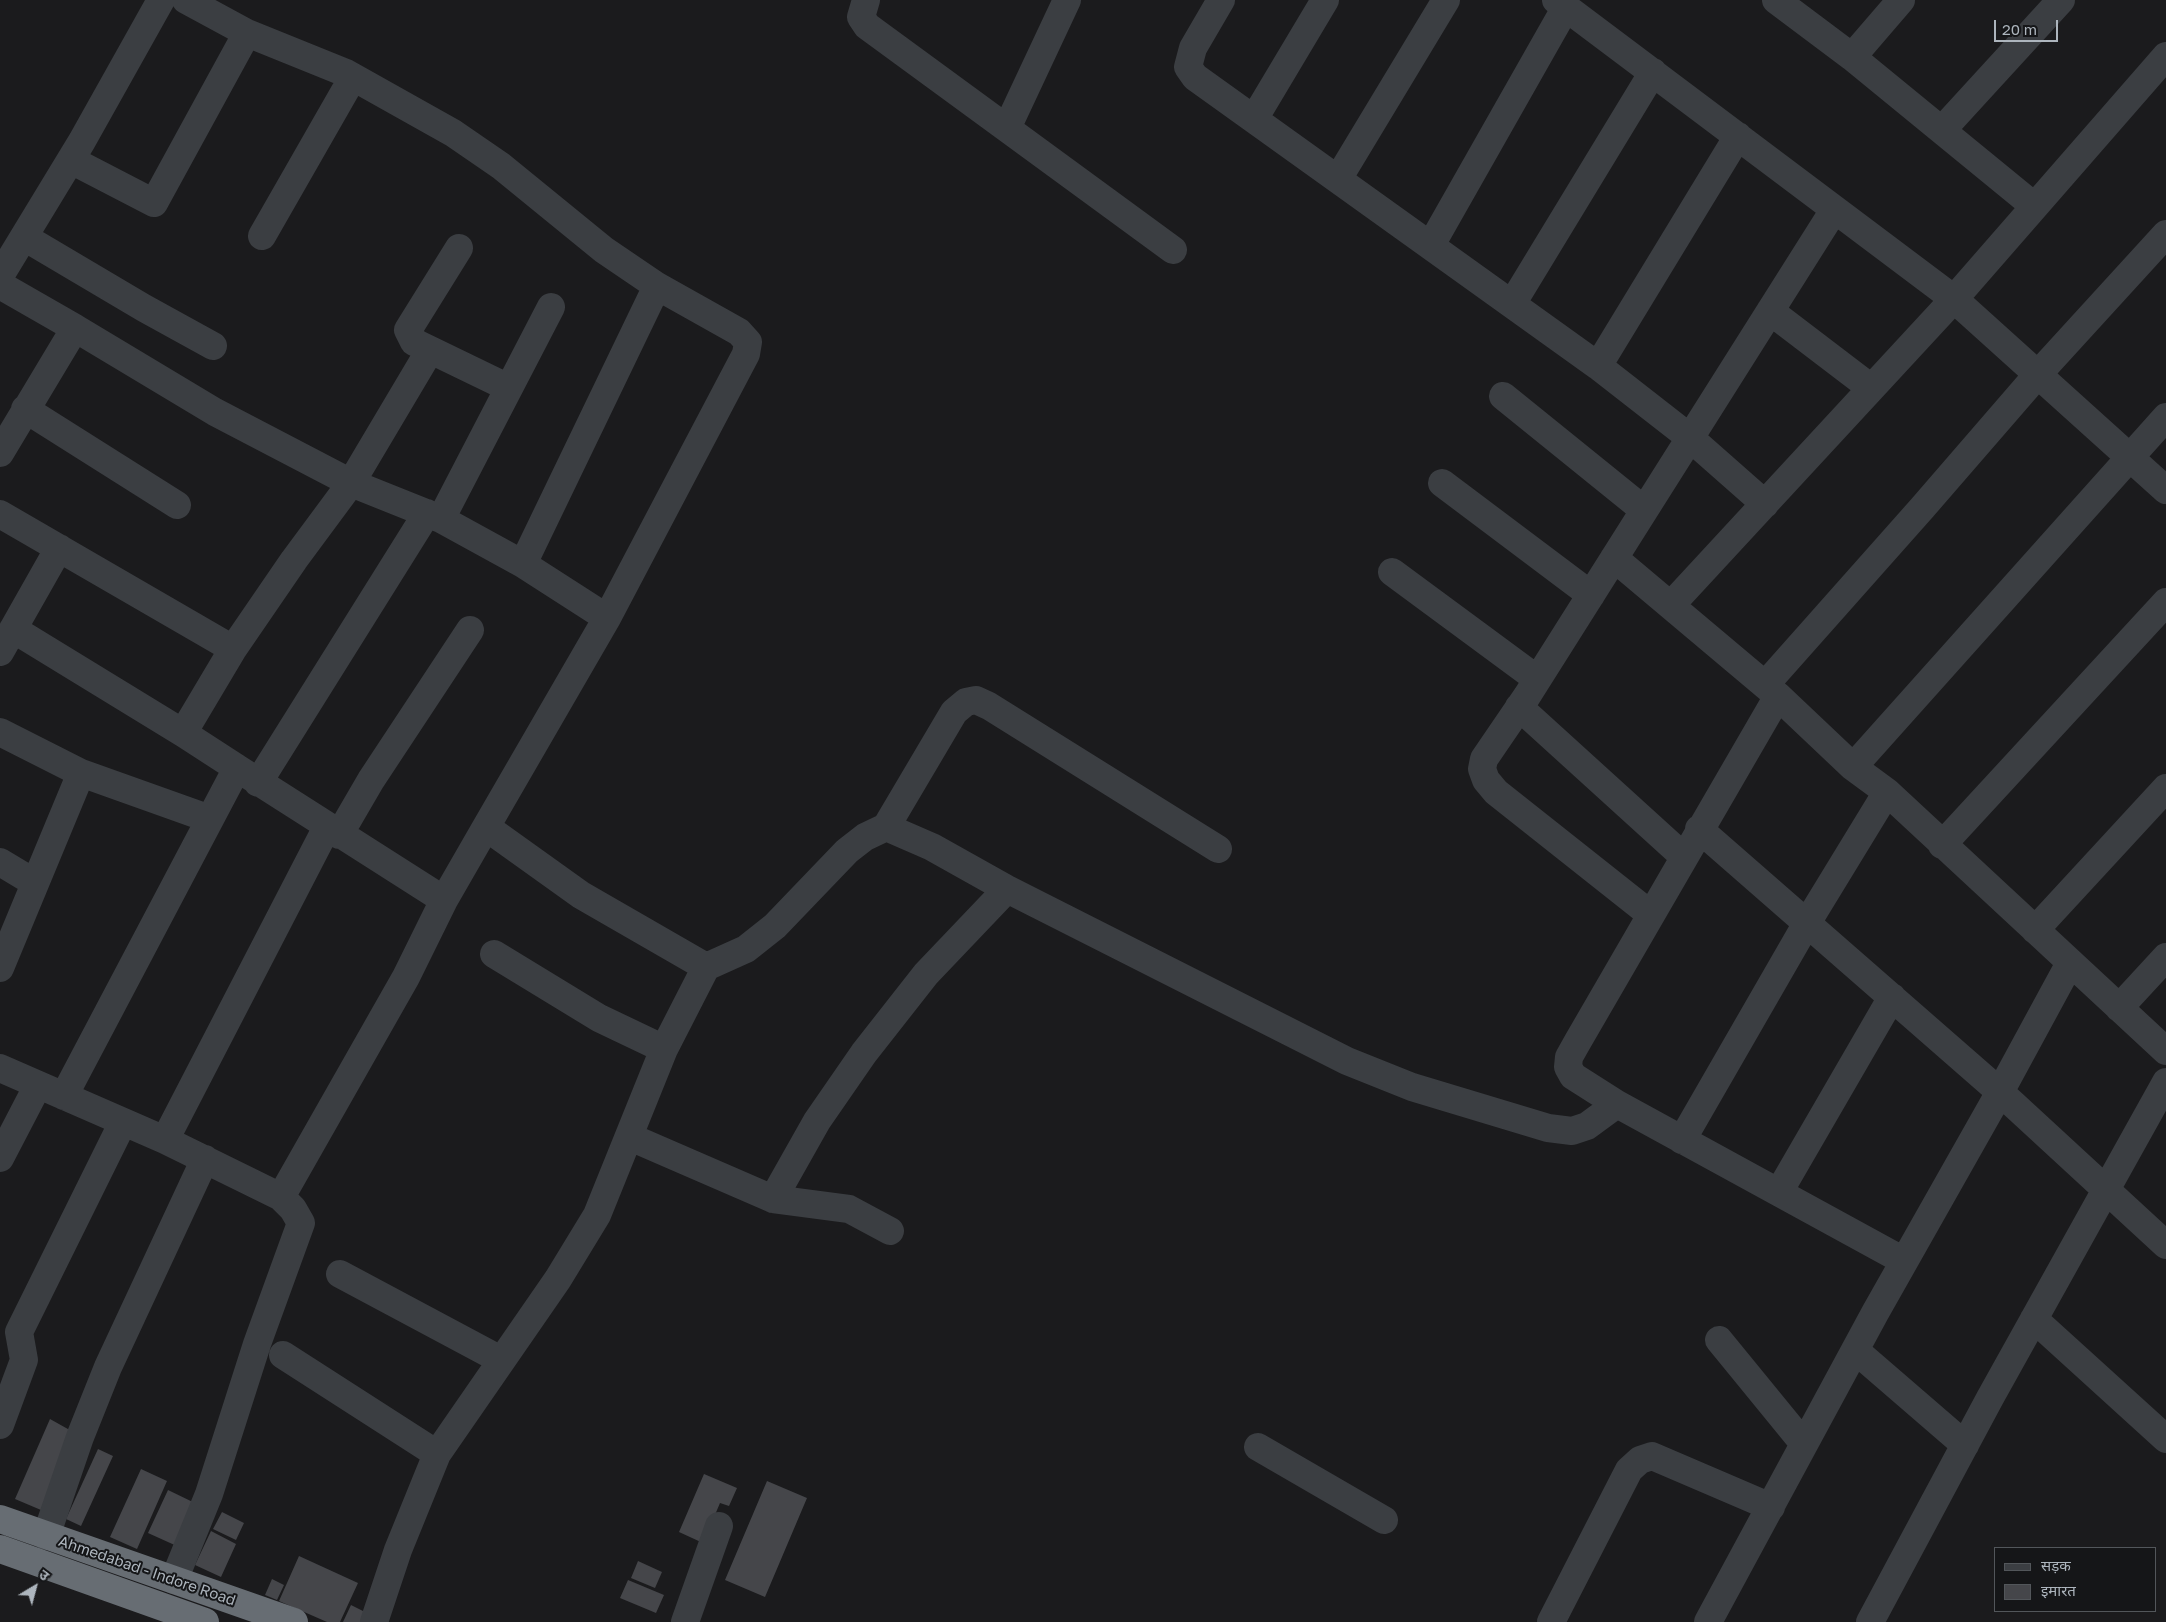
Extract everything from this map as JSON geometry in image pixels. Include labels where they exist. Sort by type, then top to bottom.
[{"type":"highway","name":"Ahmedabad - Indore Road","points":[[0,1519],[294,1622]]},
{"type":"highway","name":"Ahmedabad - Indore Road","points":[[0,1548],[205,1622]]},
{"type":"street","points":[[0,276],[71,160],[160,0]]},
{"type":"street","points":[[186,0],[247,33],[353,77],[453,133],[501,166],[604,250],[657,286],[739,332],[748,342],[746,354],[607,618],[444,900],[406,977],[281,1198]]},
{"type":"street","points":[[866,0],[861,17],[868,26],[1173,250]]},
{"type":"street","points":[[1007,128],[1066,0]]},
{"type":"street","points":[[1221,0],[1193,48],[1188,67],[1196,77],[1598,366],[1689,437],[1764,504]]},
{"type":"street","points":[[1254,119],[1325,0]]},
{"type":"street","points":[[1338,179],[1446,0]]},
{"type":"street","points":[[1776,0],[1852,57],[2034,206]]},
{"type":"street","points":[[1852,57],[1901,0]]},
{"type":"street","points":[[1942,130],[2061,0]]},
{"type":"street","points":[[1431,245],[1561,4],[1954,298],[2166,490]]},
{"type":"street","points":[[71,160],[154,203],[247,33]]},
{"type":"street","points":[[1671,605],[1954,298],[2166,56]]},
{"type":"street","points":[[1512,304],[1653,72]]},
{"type":"street","points":[[262,236],[353,77]]},
{"type":"street","points":[[1598,366],[1738,136]]},
{"type":"street","points":[[1650,914],[1508,802],[1486,780],[1482,769],[1484,759],[1591,595],[1834,210]]},
{"type":"street","points":[[1904,1261],[1617,1104],[1573,1076],[1568,1067],[1569,1057],[1699,829],[1771,690],[1923,507],[2039,373],[2166,234]]},
{"type":"street","points":[[24,237],[144,308],[213,346]]},
{"type":"street","points":[[459,248],[408,330],[414,342],[509,388]]},
{"type":"street","points":[[0,285],[215,412],[351,483],[434,516],[523,564],[607,618]]},
{"type":"street","points":[[523,564],[657,286]]},
{"type":"street","points":[[64,1096],[210,818],[248,776],[434,516],[509,388],[550,307]]},
{"type":"street","points":[[1770,311],[1872,388]]},
{"type":"street","points":[[0,453],[75,328]]},
{"type":"street","points":[[184,732],[233,649],[294,560],[351,483],[430,350]]},
{"type":"street","points":[[1503,396],[1644,510]]},
{"type":"street","points":[[25,409],[177,505]]},
{"type":"street","points":[[1853,766],[2166,417]]},
{"type":"street","points":[[1442,483],[1591,595]]},
{"type":"street","points":[[0,514],[233,649]]},
{"type":"street","points":[[59,548],[6,641],[184,732],[333,831],[444,900]]},
{"type":"street","points":[[1614,558],[1771,690],[1853,766],[1887,792],[2166,1051]]},
{"type":"street","points":[[1392,572],[1537,679]]},
{"type":"street","points":[[1942,845],[2166,602]]},
{"type":"street","points":[[165,1140],[333,831],[371,780],[470,630]]},
{"type":"street","points":[[374,1622],[398,1550],[437,1454],[558,1279],[597,1215],[664,1049],[706,967],[746,949],[776,926],[848,851],[864,837],[886,827],[954,712],[966,702],[976,700],[989,706],[1218,850]]},
{"type":"street","points":[[1519,707],[1683,856]]},
{"type":"street","points":[[0,732],[81,773],[210,818]]},
{"type":"street","points":[[1,963],[81,773]]},
{"type":"street","points":[[2035,930],[2166,788]]},
{"type":"street","points":[[1682,1140],[1807,923],[1887,792]]},
{"type":"street","points":[[486,827],[581,895],[706,967]]},
{"type":"street","points":[[886,827],[932,847],[1007,889],[1347,1061],[1412,1088],[1548,1128],[1572,1131],[1587,1126],[1617,1104]]},
{"type":"street","points":[[1699,829],[2000,1092],[2166,1245]]},
{"type":"street","points":[[0,862],[35,883]]},
{"type":"street","points":[[773,1199],[817,1121],[864,1053],[926,974],[1007,889]]},
{"type":"street","points":[[494,954],[599,1018],[664,1049]]},
{"type":"street","points":[[2119,1008],[2166,957]]},
{"type":"street","points":[[1708,1622],[1855,1350],[2070,963]]},
{"type":"street","points":[[1779,1192],[1892,997]]},
{"type":"street","points":[[0,1068],[205,1158],[281,1198],[293,1209],[301,1223],[257,1344],[209,1494],[174,1580]]},
{"type":"street","points":[[1870,1622],[2034,1319],[2166,1082]]},
{"type":"street","points":[[0,1158],[38,1085]]},
{"type":"street","points":[[0,1425],[7,1383],[24,1360],[19,1332],[123,1122]]},
{"type":"street","points":[[630,1136],[773,1199],[849,1209],[890,1230]]},
{"type":"street","points":[[46,1536],[80,1437],[108,1367],[205,1158]]},
{"type":"street","points":[[340,1274],[501,1360]]},
{"type":"street","points":[[2034,1319],[2166,1439]]},
{"type":"street","points":[[1719,1340],[1804,1444]]},
{"type":"street","points":[[1855,1350],[1965,1445]]},
{"type":"street","points":[[283,1355],[437,1454]]},
{"type":"street","points":[[1258,1447],[1384,1520]]},
{"type":"street","points":[[1551,1622],[1629,1470],[1640,1460],[1652,1456],[1771,1507]]},
{"type":"street","points":[[685,1622],[719,1526]]},
{"type":"building","points":[[50,1419],[75,1433],[41,1510],[15,1499]]},
{"type":"building","points":[[98,1449],[113,1456],[81,1526],[66,1519]]},
{"type":"building","points":[[141,1469],[167,1481],[137,1549],[110,1537]]},
{"type":"building","points":[[704,1474],[737,1488],[729,1506],[720,1503],[703,1543],[679,1532]]},
{"type":"building","points":[[767,1481],[807,1498],[765,1597],[725,1580]]},
{"type":"building","points":[[168,1490],[199,1505],[179,1547],[148,1533]]},
{"type":"building","points":[[222,1512],[244,1523],[236,1540],[213,1529]]},
{"type":"building","points":[[211,1531],[236,1544],[221,1577],[195,1565]]},
{"type":"building","points":[[299,1556],[358,1583],[340,1622],[327,1622],[279,1601]]},
{"type":"building","points":[[638,1561],[662,1572],[655,1588],[631,1578]]},
{"type":"building","points":[[272,1579],[284,1585],[277,1600],[265,1595]]},
{"type":"building","points":[[628,1580],[664,1595],[656,1613],[620,1598]]},
{"type":"building","points":[[351,1605],[371,1615],[368,1622],[343,1622]]}]
